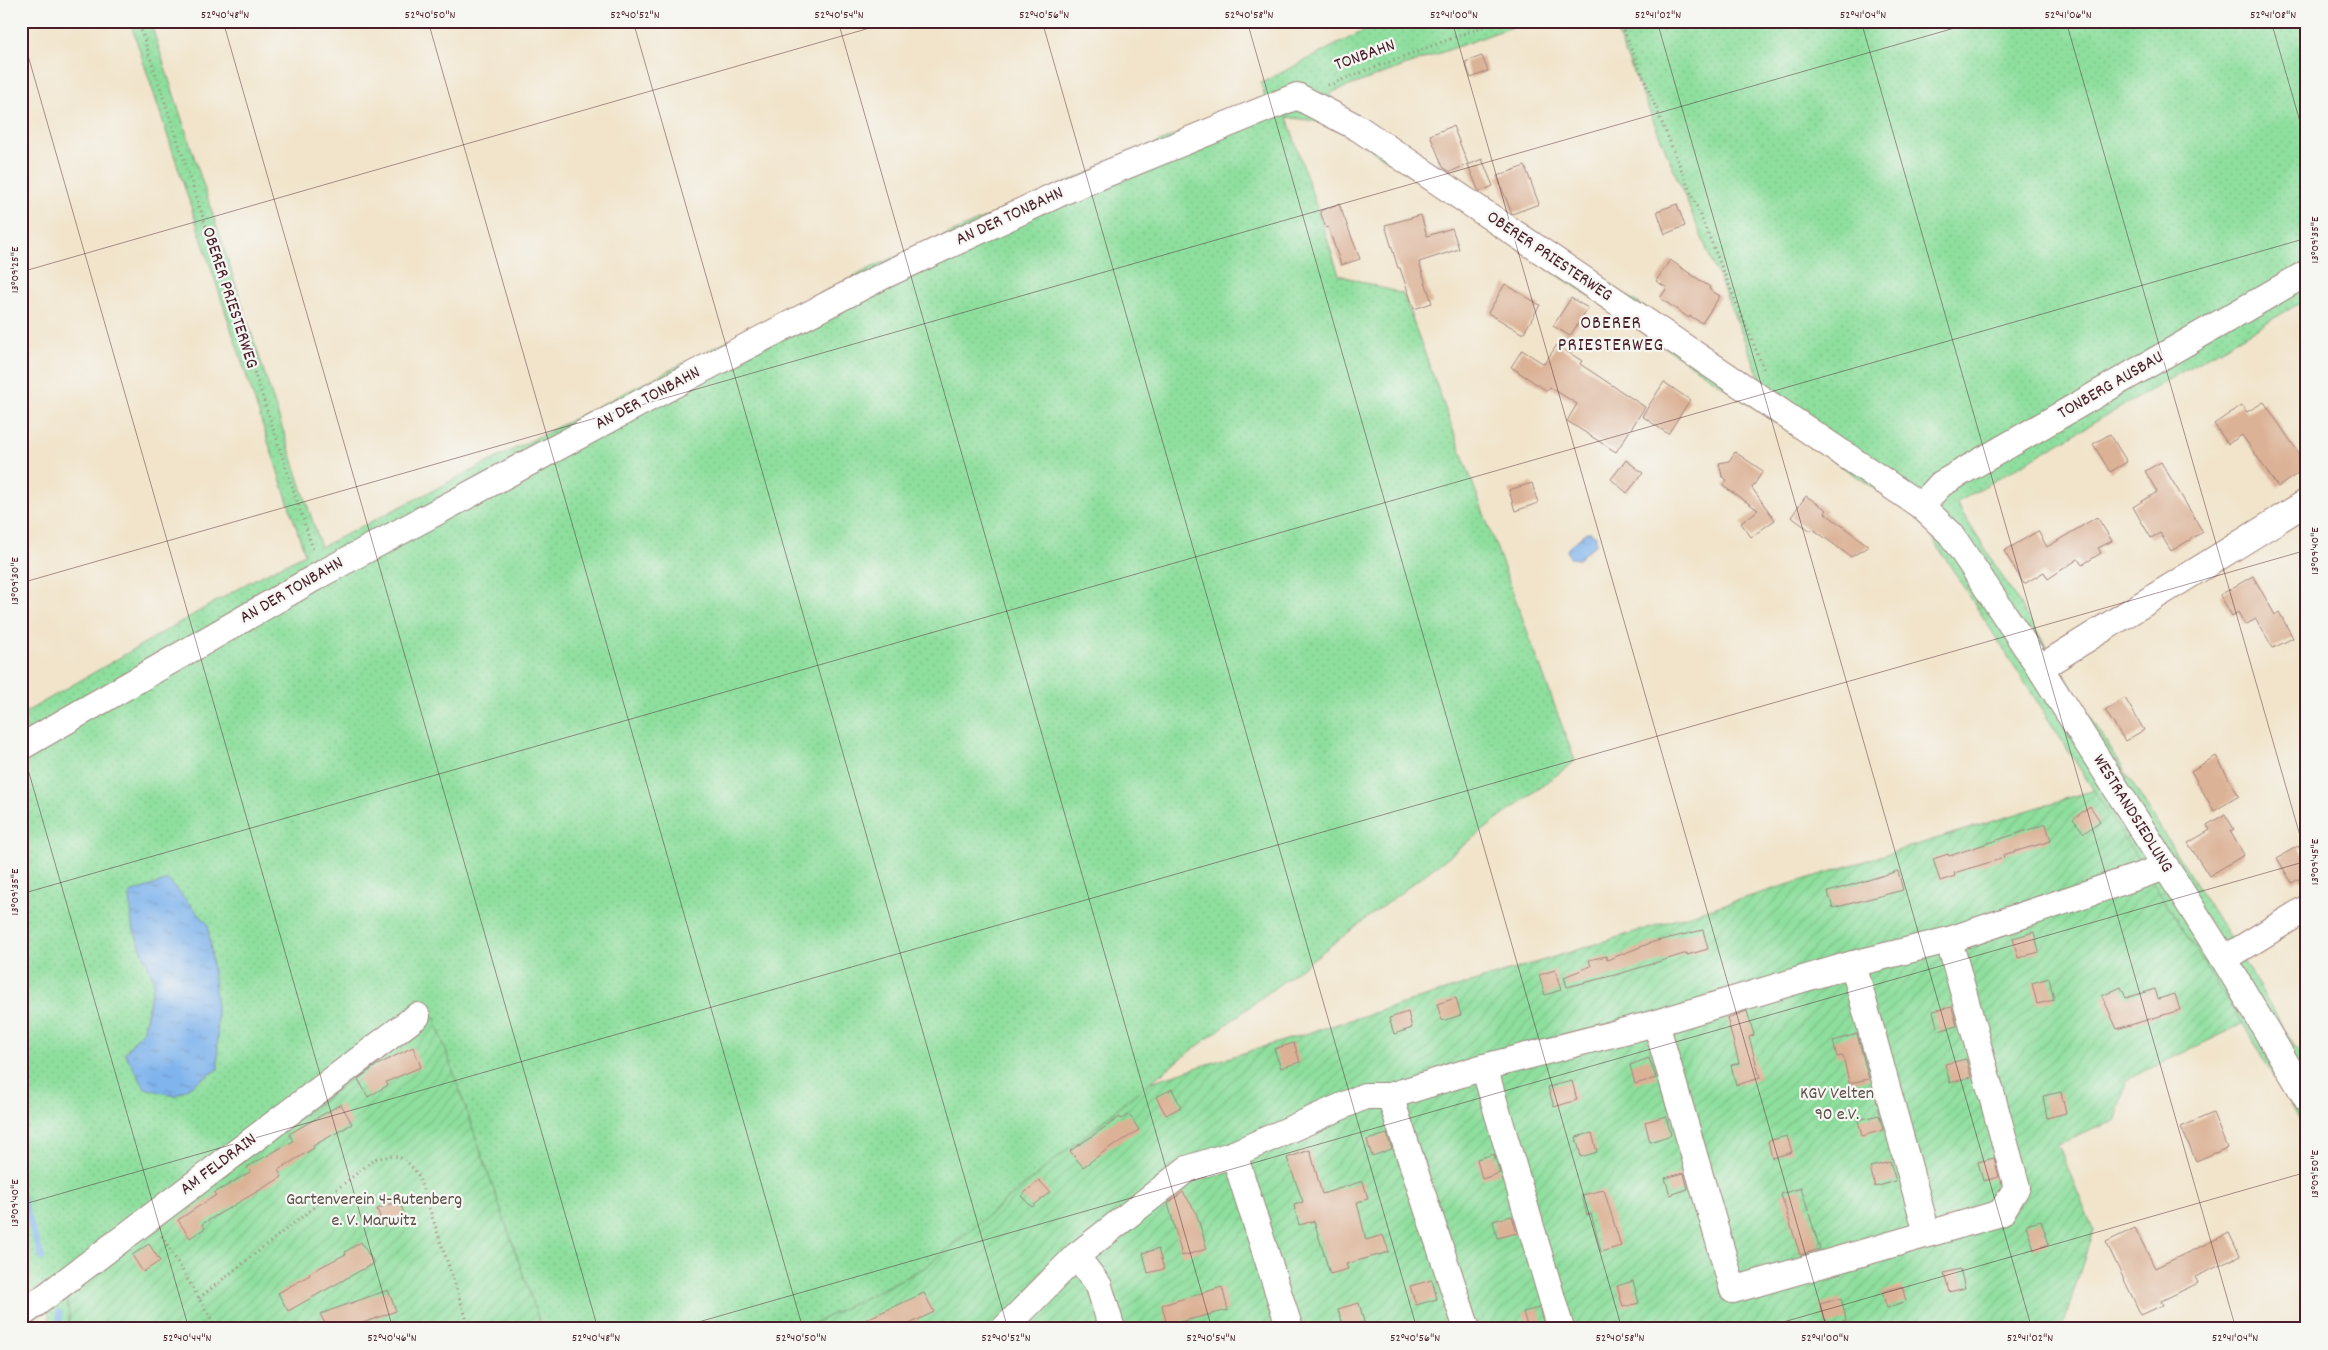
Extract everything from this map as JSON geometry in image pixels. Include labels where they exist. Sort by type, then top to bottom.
[{"type":"street","name":"AN DER TONBAHN","points":[[21,747],[323,573],[709,366],[883,276],[1069,189],[1297,96]]},
{"type":"street","name":"OBERER PRIESTERWEG","points":[[1297,96],[1358,128],[1921,506]]},
{"type":"street","name":"TONBERG AUSBAU","points":[[1921,506],[1941,484],[2307,273]]},
{"type":"street","points":[[2040,668],[2307,502]]},
{"type":"street","name":"WESTRANDSIEDLUNG","points":[[1921,506],[1951,534],[2040,668],[2224,960],[2307,1099]]},
{"type":"street","points":[[1004,1329],[1076,1256],[1187,1169],[1234,1154],[1365,1096],[1390,1096],[1484,1067],[1656,1023],[1853,964],[1949,940],[2166,867]]},
{"type":"street","points":[[2224,960],[2307,908]]},
{"type":"street","points":[[1656,1023],[1733,1290],[2001,1213],[2017,1187],[1949,940]]},
{"type":"street","points":[[1853,964],[1927,1233]]},
{"type":"street","name":"AM FELDRAIN","points":[[21,1316],[150,1216],[417,1016]]},
{"type":"street","points":[[1484,1067],[1561,1329]]},
{"type":"street","points":[[1390,1096],[1467,1329]]},
{"type":"street","points":[[1234,1154],[1290,1329]]},
{"type":"street","points":[[1076,1256],[1100,1286],[1112,1329]]},
{"type":"path","name":"OBERER PRIESTERWEG","points":[[138,21],[310,543],[323,573]]},
{"type":"path","name":"TONBAHN","points":[[1297,96],[1498,21]]},
{"type":"path","points":[[1620,21],[1768,378]]},
{"type":"path","points":[[199,1298],[375,1159],[393,1154],[407,1160],[418,1175],[470,1329]]},
{"type":"path","points":[[150,1216],[217,1329]]},
{"type":"green space","points":[[130,21],[150,21],[321,547],[877,265],[1265,96],[1261,83],[1383,21],[1528,21],[1330,93],[1333,103],[1763,385],[1612,21],[2307,21],[2307,299],[1956,503],[2244,961],[2307,1067],[2307,1134],[2243,1024],[1926,528],[1911,513],[1353,137],[1321,122],[1287,117],[1339,275],[1403,294],[1575,761],[1150,1082],[924,1268],[803,1329],[542,1329],[433,1016],[67,1294],[70,1329],[51,1329],[48,1310],[21,1329],[21,715],[251,581],[305,554]],"holes":[[[132,925],[218,1069],[125,1053],[144,1029],[154,981]]]},
{"type":"green space","name":"KGV Velten 90 e.V.","points":[[2094,790],[2243,1024],[2126,1080],[2117,1120],[2058,1144],[2093,1230],[2062,1329],[803,1329],[924,1268],[1150,1082]]},
{"type":"green space","name":"Gartenverein 4-Rutenberg e. V. Marwitz","points":[[434,1016],[542,1329],[70,1329],[67,1294]]},
{"type":"water","points":[[1587,532],[1596,536],[1596,544],[1578,559],[1570,558],[1567,551],[1568,548]]},
{"type":"water","points":[[168,880],[208,924],[217,1007],[218,1069],[175,1096],[145,1088],[125,1053],[144,1029],[154,981],[132,925],[130,893]]},
{"type":"building","points":[[1482,56],[1488,71],[1471,78],[1465,62]]},
{"type":"building","points":[[1453,126],[1468,164],[1450,172],[1443,167],[1430,135]]},
{"type":"building","points":[[1482,159],[1493,186],[1479,192],[1468,165]]},
{"type":"building","points":[[1525,166],[1539,204],[1512,214],[1497,176]]},
{"type":"building","points":[[1339,204],[1360,259],[1341,265],[1328,227],[1326,228],[1320,211]]},
{"type":"building","points":[[1677,204],[1685,226],[1665,234],[1657,211]]},
{"type":"building","points":[[1421,215],[1427,236],[1452,228],[1459,249],[1419,262],[1432,303],[1414,309],[1400,268],[1398,268],[1385,225]]},
{"type":"building","points":[[1670,260],[1720,296],[1702,323],[1690,316],[1689,318],[1660,298],[1667,288],[1656,281]]},
{"type":"building","points":[[1505,284],[1540,305],[1523,334],[1488,313]]},
{"type":"building","points":[[1571,298],[1588,308],[1570,336],[1553,326]]},
{"type":"building","points":[[1557,345],[1582,361],[1580,364],[1645,407],[1616,452],[1567,421],[1577,404],[1550,387],[1547,391],[1511,367],[1522,350],[1544,364]]},
{"type":"building","points":[[1664,382],[1690,400],[1668,434],[1642,416]]},
{"type":"building","points":[[2264,402],[2307,465],[2307,467],[2278,487],[2242,435],[2228,444],[2214,424],[2242,405],[2247,412]]},
{"type":"building","points":[[2110,434],[2127,462],[2110,472],[2093,444]]},
{"type":"building","points":[[1735,452],[1763,471],[1752,488],[1775,520],[1751,537],[1741,523],[1758,510],[1723,486],[1727,480],[1722,476],[1719,463],[1729,461]]},
{"type":"building","points":[[1626,460],[1643,473],[1627,493],[1611,479]]},
{"type":"building","points":[[2161,462],[2203,532],[2171,551],[2160,533],[2151,538],[2133,507],[2157,492],[2145,471]]},
{"type":"building","points":[[1532,483],[1538,503],[1515,511],[1509,490]]},
{"type":"building","points":[[1806,496],[1827,510],[1825,513],[1869,546],[1851,557],[1813,529],[1811,531],[1791,517]]},
{"type":"building","points":[[2097,517],[2112,541],[2098,548],[2101,553],[2082,565],[2078,559],[2048,579],[2044,572],[2024,584],[2004,551],[2038,531],[2047,547]]},
{"type":"building","points":[[2253,576],[2275,615],[2279,612],[2293,638],[2273,648],[2256,619],[2245,625],[2238,612],[2232,616],[2220,595]]},
{"type":"building","points":[[2125,698],[2144,730],[2125,741],[2105,710]]},
{"type":"building","points":[[2216,756],[2239,796],[2214,811],[2191,771]]},
{"type":"building","points":[[2090,806],[2100,821],[2084,833],[2073,819]]},
{"type":"building","points":[[2225,814],[2234,829],[2230,831],[2244,855],[2209,876],[2188,843],[2210,830],[2207,825]]},
{"type":"building","points":[[2046,824],[2051,841],[2003,855],[2004,858],[1954,873],[1955,876],[1940,881],[1933,859],[1948,854],[1949,856]]},
{"type":"building","points":[[2298,846],[2307,860],[2307,882],[2298,879],[2292,883],[2277,858]]},
{"type":"building","points":[[1898,871],[1903,890],[1833,908],[1828,892]]},
{"type":"building","points":[[1703,930],[1708,949],[1687,955],[1687,953],[1619,974],[1567,987],[1564,977],[1591,966],[1589,960],[1606,956],[1607,960],[1653,942]]},
{"type":"building","points":[[2034,932],[2039,952],[2018,958],[2013,938]]},
{"type":"building","points":[[1555,970],[1561,990],[1545,995],[1539,975]]},
{"type":"building","points":[[2049,978],[2054,1000],[2037,1004],[2032,983]]},
{"type":"building","points":[[2121,987],[2126,998],[2155,989],[2158,999],[2175,994],[2180,1010],[2117,1029],[2102,996]]},
{"type":"building","points":[[1456,998],[1461,1015],[1442,1021],[1437,1004]]},
{"type":"building","points":[[1952,1007],[1957,1026],[1938,1031],[1933,1011]]},
{"type":"building","points":[[1747,1011],[1754,1035],[1749,1037],[1760,1078],[1736,1085],[1731,1065],[1739,1063],[1727,1018]]},
{"type":"building","points":[[1408,1012],[1412,1028],[1394,1034],[1389,1018]]},
{"type":"building","points":[[1857,1034],[1869,1079],[1849,1083],[1843,1056],[1837,1057],[1833,1041]]},
{"type":"building","points":[[1294,1043],[1300,1062],[1281,1068],[1274,1049]]},
{"type":"building","points":[[413,1047],[421,1067],[386,1082],[388,1085],[368,1097],[358,1079],[377,1065]]},
{"type":"building","points":[[1649,1058],[1656,1078],[1635,1084],[1630,1065]]},
{"type":"building","points":[[1966,1059],[1971,1077],[1950,1083],[1945,1064]]},
{"type":"building","points":[[1572,1081],[1577,1100],[1554,1107],[1548,1087]]},
{"type":"building","points":[[1172,1089],[1181,1107],[1166,1115],[1156,1097]]},
{"type":"building","points":[[2061,1092],[2066,1113],[2047,1118],[2043,1096]]},
{"type":"building","points":[[341,1104],[352,1124],[313,1146],[314,1148],[278,1170],[282,1177],[202,1224],[205,1228],[190,1238],[178,1220],[216,1195],[214,1193],[250,1172],[247,1167],[293,1141],[289,1134]]},
{"type":"building","points":[[2213,1113],[2227,1148],[2196,1161],[2181,1127]]},
{"type":"building","points":[[1129,1114],[1139,1130],[1116,1143],[1083,1167],[1070,1151],[1120,1117],[1121,1119]]},
{"type":"building","points":[[1879,1115],[1883,1130],[1862,1136],[1858,1120]]},
{"type":"building","points":[[1666,1116],[1671,1135],[1650,1142],[1645,1122]]},
{"type":"building","points":[[1592,1133],[1597,1152],[1581,1157],[1576,1137]]},
{"type":"building","points":[[1387,1134],[1392,1149],[1372,1156],[1367,1140]]},
{"type":"building","points":[[1787,1136],[1792,1152],[1772,1158],[1768,1141]]},
{"type":"building","points":[[1310,1150],[1322,1194],[1363,1181],[1368,1199],[1357,1202],[1366,1240],[1383,1235],[1389,1252],[1346,1264],[1348,1269],[1330,1274],[1314,1221],[1299,1225],[1294,1205],[1303,1202],[1287,1158]]},
{"type":"building","points":[[1494,1154],[1500,1173],[1482,1179],[1477,1159]]},
{"type":"building","points":[[1994,1158],[1999,1177],[1983,1181],[1978,1162]]},
{"type":"building","points":[[1890,1162],[1896,1181],[1875,1187],[1870,1167]]},
{"type":"building","points":[[1684,1173],[1688,1189],[1670,1195],[1665,1178]]},
{"type":"building","points":[[1039,1180],[1050,1192],[1032,1207],[1021,1196]]},
{"type":"building","points":[[1801,1188],[1820,1249],[1800,1255],[1781,1194]]},
{"type":"building","points":[[1604,1190],[1621,1246],[1601,1252],[1591,1214],[1587,1215],[1582,1195]]},
{"type":"building","points":[[1183,1192],[1196,1212],[1207,1249],[1182,1256],[1168,1203]]},
{"type":"building","points":[[399,1201],[406,1218],[384,1227],[377,1209]]},
{"type":"building","points":[[1512,1216],[1517,1233],[1497,1238],[1493,1221]]},
{"type":"building","points":[[2041,1221],[2049,1244],[2034,1250],[2026,1225]]},
{"type":"building","points":[[2135,1228],[2155,1268],[2229,1233],[2240,1256],[2195,1277],[2198,1283],[2161,1301],[2163,1305],[2141,1315],[2106,1242]]},
{"type":"building","points":[[361,1242],[374,1263],[288,1311],[278,1293],[310,1275],[309,1273],[346,1254],[345,1252]]},
{"type":"building","points":[[149,1244],[160,1261],[143,1272],[132,1255]]},
{"type":"building","points":[[1158,1249],[1164,1269],[1148,1273],[1143,1253]]},
{"type":"building","points":[[1960,1269],[1965,1288],[1949,1292],[1944,1273]]},
{"type":"building","points":[[1432,1280],[1437,1299],[1416,1305],[1410,1286]]},
{"type":"building","points":[[1633,1281],[1639,1303],[1623,1307],[1617,1286]]},
{"type":"building","points":[[1902,1286],[1906,1301],[1887,1308],[1882,1292]]},
{"type":"building","points":[[1222,1287],[1228,1310],[1167,1325],[1162,1305]]},
{"type":"building","points":[[388,1290],[396,1311],[346,1329],[328,1329],[320,1314]]},
{"type":"building","points":[[924,1293],[934,1312],[899,1329],[845,1329]]},
{"type":"building","points":[[1841,1298],[1846,1320],[1827,1326],[1820,1304]]},
{"type":"building","points":[[1359,1303],[1364,1322],[1344,1328],[1338,1309]]},
{"type":"building","points":[[1539,1308],[1545,1327],[1528,1329],[1523,1312]]},
{"type":"waterway","points":[[21,1195],[42,1258]]},
{"type":"waterway","points":[[59,1312],[61,1329]]},
{"type":"district","name":"OBERER PRIESTERWEG","points":[[1611,335]]}]
